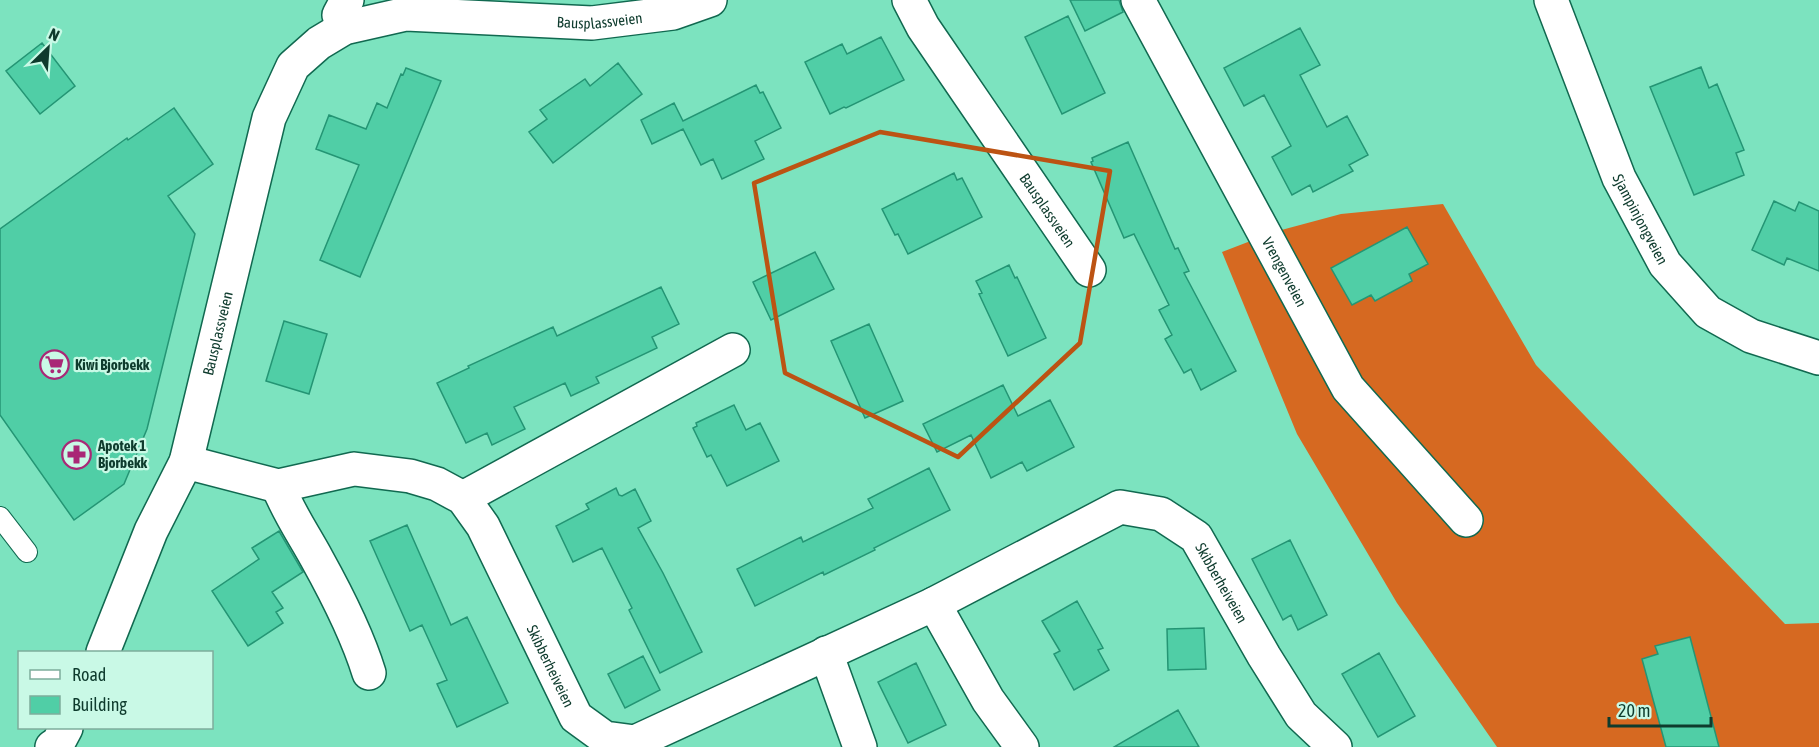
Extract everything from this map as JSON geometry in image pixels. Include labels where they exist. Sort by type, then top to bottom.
[{"type":"street","name":"Bausplassveien","points":[[103,651],[151,531],[186,462],[269,118],[293,66],[346,14],[406,14],[592,23],[673,12],[710,0]]},
{"type":"street","name":"Bausplassveien","points":[[909,0],[923,27],[1089,270]]},
{"type":"street","name":"Vrengenveien","points":[[1138,0],[1348,388],[1466,520]]},
{"type":"street","name":"Sjampinjongveien","points":[[1551,0],[1619,178],[1665,264],[1708,312],[1751,336],[1819,358]]},
{"type":"street","points":[[463,498],[733,350]]},
{"type":"street","name":"Skibberheiveien","points":[[186,462],[278,486],[354,469],[410,476],[436,484],[463,498],[483,526],[576,717],[605,738],[635,742],[934,604],[1120,507],[1161,514],[1196,537],[1264,656],[1301,715],[1335,747]]},
{"type":"street","points":[[278,486],[347,619],[369,673]]},
{"type":"street","points":[[934,604],[988,700],[1022,747]]},
{"type":"street","points":[[826,653],[860,747]]},
{"type":"street","points":[[52,747],[58,743],[65,729]]},
{"type":"lane","points":[[0,517],[27,552]]},
{"type":"highlighted area","points":[[880,132],[1110,171],[1080,343],[958,457],[785,373],[754,183]]},
{"type":"shaded area","points":[[1443,204],[1536,365],[1785,624],[1819,623],[1819,747],[1497,747],[1397,603],[1297,434],[1222,252],[1274,232],[1341,214]]},
{"type":"building","points":[[1070,0],[1119,0],[1123,12],[1085,31]]},
{"type":"building","points":[[1068,16],[1105,93],[1062,114],[1025,37]]},
{"type":"building","points":[[1300,28],[1320,65],[1300,75],[1327,127],[1347,116],[1368,155],[1349,165],[1353,171],[1313,192],[1310,185],[1292,195],[1272,157],[1291,146],[1264,95],[1244,106],[1224,68]]},
{"type":"building","points":[[881,37],[904,80],[830,114],[805,62],[842,44],[847,54]]},
{"type":"building","points":[[42,43],[75,86],[40,114],[6,71]]},
{"type":"building","points":[[618,63],[642,94],[553,163],[529,132],[547,119],[540,110],[585,79],[590,86]]},
{"type":"building","points":[[1701,67],[1709,88],[1717,84],[1744,150],[1736,153],[1744,175],[1694,195],[1650,87]]},
{"type":"building","points":[[406,68],[441,81],[360,277],[320,260],[359,165],[316,149],[329,115],[366,129],[377,103],[387,108],[401,74],[403,75]]},
{"type":"building","points":[[756,85],[760,93],[763,92],[781,128],[755,141],[764,159],[722,179],[713,159],[701,165],[683,129],[652,144],[641,120],[674,103],[683,121]]},
{"type":"building","points":[[174,108],[213,164],[168,196],[195,234],[147,429],[124,484],[74,520],[0,415],[0,229],[127,138],[128,140]]},
{"type":"building","points":[[1128,142],[1175,249],[1178,248],[1189,271],[1184,273],[1236,371],[1201,390],[1191,369],[1184,373],[1165,339],[1172,335],[1159,310],[1169,305],[1134,234],[1124,238],[1091,162],[1092,158]]},
{"type":"building","points":[[954,173],[957,180],[962,178],[982,217],[908,254],[882,209]]},
{"type":"building","points":[[1774,201],[1795,211],[1799,202],[1819,211],[1819,271],[1787,258],[1784,265],[1752,250]]},
{"type":"building","points":[[1407,227],[1428,264],[1409,274],[1412,281],[1375,301],[1371,295],[1352,305],[1331,268]]},
{"type":"building","points":[[815,252],[834,289],[771,320],[753,282]]},
{"type":"building","points":[[1009,265],[1046,338],[1008,356],[979,294],[982,293],[976,281]]},
{"type":"building","points":[[661,287],[679,324],[652,337],[657,348],[596,377],[599,383],[571,396],[565,383],[514,407],[525,429],[492,445],[487,433],[466,443],[437,383],[469,368],[468,366],[553,327],[557,336]]},
{"type":"building","points":[[284,321],[327,334],[309,394],[266,381]]},
{"type":"building","points":[[869,324],[903,401],[865,418],[831,341]]},
{"type":"building","points":[[1003,385],[1018,416],[1050,400],[1074,447],[1027,471],[1022,462],[991,478],[971,435],[937,452],[923,424]]},
{"type":"building","points":[[734,405],[746,430],[760,423],[779,461],[727,486],[711,455],[707,457],[693,428],[697,426],[696,423]]},
{"type":"building","points":[[929,468],[950,510],[874,548],[875,550],[824,575],[823,572],[755,606],[737,569],[801,537],[803,542],[873,508],[868,499]]},
{"type":"building","points":[[616,488],[622,496],[635,489],[651,521],[638,528],[702,652],[660,673],[629,610],[632,608],[602,548],[573,562],[556,526],[589,509],[586,504]]},
{"type":"building","points":[[407,525],[451,625],[467,617],[508,703],[457,727],[437,684],[447,680],[422,625],[410,631],[370,541]]},
{"type":"building","points":[[279,531],[303,572],[272,592],[283,608],[276,612],[283,623],[248,646],[212,591],[259,559],[252,548]]},
{"type":"building","points":[[1290,540],[1327,615],[1298,630],[1291,615],[1283,620],[1252,559]]},
{"type":"building","points":[[1077,601],[1103,648],[1098,650],[1109,670],[1074,690],[1054,654],[1060,651],[1042,621]]},
{"type":"building","points":[[1204,628],[1206,669],[1168,670],[1167,629]]},
{"type":"building","points":[[1690,637],[1719,747],[1666,747],[1642,659],[1658,654],[1655,646]]},
{"type":"building","points":[[1379,653],[1415,716],[1378,737],[1342,674]]},
{"type":"building","points":[[643,656],[660,690],[625,708],[608,674]]},
{"type":"building","points":[[916,663],[946,725],[908,743],[878,682]]},
{"type":"building","points":[[1178,710],[1199,747],[1114,747]]},
{"type":"place","name":"Kiwi Bjorbekk","points":[[54,364]]},
{"type":"place","name":"Apotek 1 Bjorbekk","points":[[77,454]]}]
